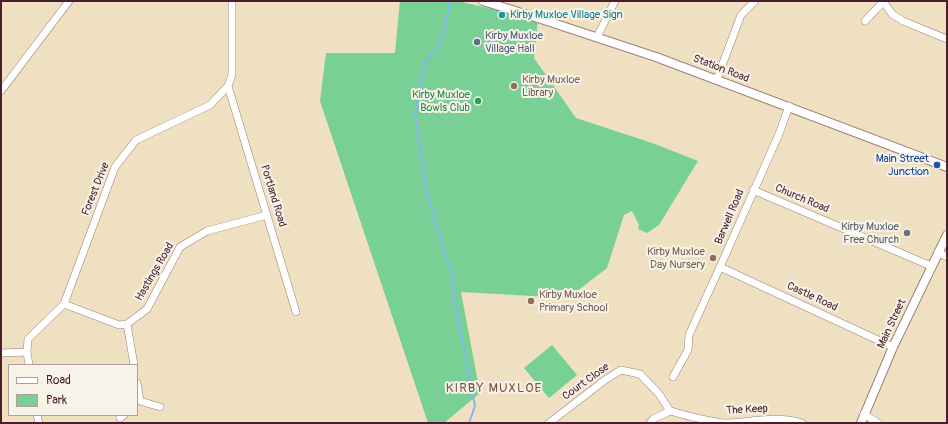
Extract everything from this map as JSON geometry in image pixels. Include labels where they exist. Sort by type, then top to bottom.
[{"type":"street","points":[[1,91],[69,1]]},
{"type":"street","points":[[228,86],[232,75],[232,1]]},
{"type":"street","name":"Station Road","points":[[483,1],[597,37],[789,106],[947,167]]},
{"type":"street","points":[[597,37],[615,1]]},
{"type":"street","points":[[717,80],[741,16],[755,1]]},
{"type":"street","points":[[865,21],[883,1],[892,14],[903,21],[947,39]]},
{"type":"street","name":"Portland Road","points":[[228,86],[296,312]]},
{"type":"street","name":"Forest Drive","points":[[27,352],[28,339],[64,304],[115,167],[136,140],[210,105],[228,86]]},
{"type":"street","name":"Barwell Road","points":[[673,376],[688,350],[689,335],[779,134],[789,106]]},
{"type":"street","name":"Church Road","points":[[753,190],[931,266]]},
{"type":"street","name":"Hastings Road","points":[[127,324],[147,309],[180,247],[207,231],[267,215]]},
{"type":"street","name":"Main Street","points":[[861,423],[893,347],[947,235]]},
{"type":"street","points":[[938,252],[947,257]]},
{"type":"street","name":"Castle Road","points":[[720,267],[893,347]]},
{"type":"street","points":[[64,304],[119,325],[127,324],[134,364]]},
{"type":"street","points":[[1,353],[27,352],[29,364]]},
{"type":"street","name":"Court Close","points":[[549,423],[605,380],[621,370],[640,374],[659,394],[670,411]]},
{"type":"street","points":[[138,402],[160,407]]},
{"type":"street","points":[[650,423],[653,419],[670,411]]},
{"type":"street","name":"The Keep","points":[[670,411],[727,423],[758,419],[792,420],[802,423]]},
{"type":"street","points":[[864,414],[878,423]]},
{"type":"green space","points":[[400,1],[457,1],[538,19],[534,58],[576,118],[655,144],[698,161],[659,225],[647,233],[638,229],[639,225],[632,211],[624,215],[607,268],[568,298],[461,292],[480,393],[444,423],[428,423],[320,101],[326,53],[395,53]]},
{"type":"green space","points":[[552,345],[577,375],[549,398],[524,368]]},
{"type":"waterway","points":[[450,3],[444,31],[438,47],[425,61],[415,114],[427,195],[452,275],[454,298],[475,406],[469,423]]},
{"type":"place","name":"Kirby Muxloe Village Sign","points":[[502,15]]},
{"type":"place","name":"Kirby Muxloe Village Hall","points":[[477,42]]},
{"type":"place","name":"Kirby Muxloe Library","points":[[514,86]]},
{"type":"place","name":"Kirby Muxloe Bowls Club","points":[[478,101]]},
{"type":"place","name":"Main Street Junction","points":[[937,165]]},
{"type":"place","name":"Kirby Muxloe Free Church","points":[[907,233]]},
{"type":"place","name":"Kirby Muxloe Day Nursery","points":[[713,258]]},
{"type":"place","name":"Kirby Muxloe Primary School","points":[[531,301]]},
{"type":"district","name":"KIRBY MUXLOE","points":[[494,389]]}]
